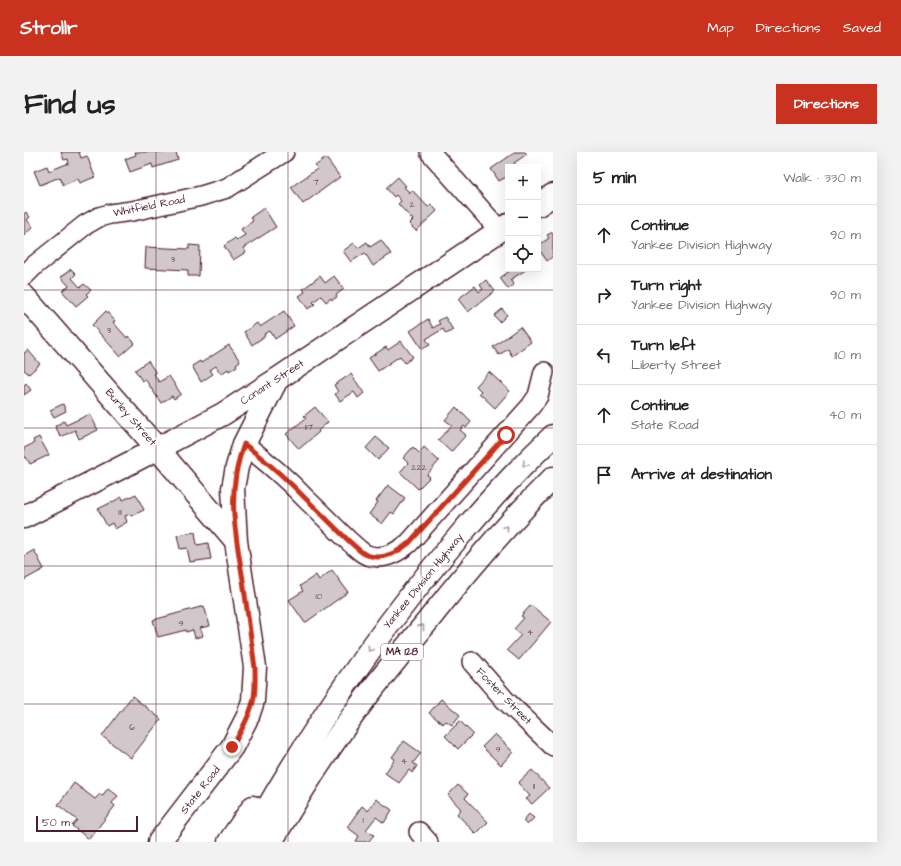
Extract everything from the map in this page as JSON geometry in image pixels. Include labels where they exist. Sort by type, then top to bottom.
[{"type":"main road","points":[[541,203],[553,195]]},
{"type":"main road","name":"Conant Street","points":[[24,518],[222,414],[276,380],[504,228]]},
{"type":"main road","name":"Burley Street","points":[[24,296],[236,540]]},
{"type":"main road","name":"State Road","points":[[159,842],[232,747],[241,732],[253,701],[255,668],[236,540],[233,488],[237,467],[244,444],[276,380]]},
{"type":"main road","name":"Yankee Division Highway","points":[[248,842],[290,769],[345,684],[383,631],[437,562],[504,486],[553,436]]},
{"type":"main road","name":"MA 128","points":[[271,842],[321,761],[358,708],[382,677],[448,595],[514,519],[553,478]]},
{"type":"main road","points":[[283,842],[328,763],[382,677]]},
{"type":"main road","points":[[229,842],[272,780],[302,733],[345,684]]},
{"type":"street","name":"Whitfield Road","points":[[24,276],[35,265],[85,225],[99,218],[110,214],[132,211],[201,196],[227,188],[284,152]]},
{"type":"street","points":[[430,152],[504,228]]},
{"type":"street","points":[[244,444],[272,465],[359,550],[366,555],[379,557],[390,556],[409,543],[531,406],[538,396],[544,372]]},
{"type":"street","name":"Foster Street","points":[[472,662],[505,700],[553,746]]},
{"type":"building","points":[[61,152],[79,152],[81,158],[87,156],[95,177],[80,183],[78,179],[63,185],[60,177],[40,185],[34,171],[47,166],[49,171],[69,163],[68,159],[64,160]]},
{"type":"building","points":[[135,152],[176,152],[178,160],[153,168],[152,164],[130,172],[125,159],[136,155]]},
{"type":"building","points":[[525,152],[527,154],[514,163],[515,164],[505,164],[505,178],[499,181],[491,169],[514,153]]},
{"type":"building","points":[[326,158],[340,177],[303,204],[291,187],[317,169],[315,166]]},
{"type":"building","points":[[398,177],[410,193],[412,190],[428,207],[431,204],[437,211],[416,231],[409,224],[413,220],[398,204],[401,201],[396,195],[394,197],[386,188]]},
{"type":"building","points":[[264,208],[276,227],[243,248],[246,252],[233,260],[224,246],[235,238],[237,240],[245,235],[241,229],[253,221],[251,217]]},
{"type":"building","points":[[26,212],[30,217],[27,220],[33,227],[24,235],[24,214]]},
{"type":"building","points":[[553,232],[553,256],[547,261],[541,252],[541,244],[549,238],[547,235]]},
{"type":"building","points":[[381,240],[391,254],[373,266],[365,253],[351,262],[343,251],[354,243],[358,248],[367,242],[370,247]]},
{"type":"building","points":[[189,245],[200,246],[199,276],[188,276],[188,270],[145,268],[146,247],[189,249]]},
{"type":"building","points":[[71,269],[76,274],[72,278],[80,287],[84,284],[91,290],[86,294],[88,296],[76,306],[62,291],[69,286],[61,277]]},
{"type":"building","points":[[508,272],[522,272],[510,280],[514,285],[508,289],[500,278]]},
{"type":"building","points":[[320,276],[325,283],[334,276],[344,289],[336,295],[337,297],[332,300],[331,298],[326,302],[321,296],[313,302],[315,304],[308,309],[299,296],[305,292],[303,289]]},
{"type":"building","points":[[486,280],[495,291],[468,312],[458,299],[475,286],[479,292],[483,289],[480,285]]},
{"type":"building","points":[[502,309],[507,315],[500,322],[494,316]]},
{"type":"building","points":[[106,311],[115,321],[113,322],[127,338],[128,336],[135,343],[120,356],[92,325]]},
{"type":"building","points":[[284,311],[294,326],[275,339],[270,331],[264,334],[265,336],[252,345],[244,332],[257,323],[260,327]]},
{"type":"building","points":[[445,317],[453,330],[446,334],[443,329],[426,339],[430,345],[422,349],[410,331],[428,319],[433,328],[440,324],[438,321]]},
{"type":"building","points":[[520,327],[531,342],[512,356],[508,349],[499,355],[493,347]]},
{"type":"building","points":[[401,341],[413,357],[405,363],[400,356],[378,371],[369,358],[386,347],[388,350]]},
{"type":"building","points":[[229,345],[240,361],[236,364],[237,366],[229,371],[228,369],[221,374],[216,366],[210,370],[213,374],[201,382],[192,366],[200,361],[201,363]]},
{"type":"building","points":[[28,350],[40,364],[29,374],[24,370],[24,353]]},
{"type":"building","points":[[148,361],[156,373],[154,374],[159,382],[169,376],[181,394],[174,399],[172,396],[161,403],[145,379],[142,381],[135,370]]},
{"type":"building","points":[[489,372],[510,391],[495,408],[479,393],[481,391],[476,386]]},
{"type":"building","points":[[351,374],[364,393],[358,398],[354,392],[340,401],[335,394],[338,392],[334,385]]},
{"type":"building","points":[[26,383],[31,390],[24,395],[24,385]]},
{"type":"building","points":[[63,404],[66,411],[54,417],[50,410]]},
{"type":"building","points":[[315,407],[328,422],[299,449],[286,434],[306,418],[304,416]]},
{"type":"building","points":[[456,407],[471,422],[466,428],[464,426],[460,430],[466,435],[451,452],[438,440],[452,425],[445,420]]},
{"type":"building","points":[[90,414],[98,430],[79,439],[75,430],[61,437],[55,426],[64,421],[66,425]]},
{"type":"building","points":[[39,437],[49,455],[30,464],[26,457],[24,458],[24,448],[34,443],[33,440]]},
{"type":"building","points":[[376,437],[389,448],[378,460],[366,448]]},
{"type":"building","points":[[413,447],[419,453],[424,447],[439,461],[427,475],[430,477],[418,489],[400,472],[408,463],[403,458]]},
{"type":"building","points":[[388,485],[405,498],[394,514],[391,512],[382,524],[369,514],[378,502],[376,501]]},
{"type":"building","points":[[136,494],[144,510],[131,516],[130,514],[125,516],[127,522],[115,529],[112,523],[107,526],[98,509],[122,497],[123,500]]},
{"type":"building","points":[[195,532],[197,545],[208,543],[211,559],[190,562],[187,548],[180,549],[177,535]]},
{"type":"building","points":[[34,550],[44,569],[24,580],[24,556]]},
{"type":"building","points":[[332,570],[348,592],[305,623],[289,600],[303,591],[300,586],[316,575],[319,580]]},
{"type":"building","points":[[531,605],[551,622],[519,660],[507,650],[521,635],[514,629],[524,618],[521,616]]},
{"type":"building","points":[[204,606],[210,626],[200,628],[203,636],[195,638],[193,630],[186,632],[186,630],[158,637],[153,620]]},
{"type":"building","points":[[132,696],[161,719],[131,758],[102,736]]},
{"type":"building","points":[[441,699],[460,715],[452,725],[446,721],[443,724],[429,713]]},
{"type":"building","points":[[460,721],[473,734],[458,749],[445,736]]},
{"type":"building","points":[[495,734],[513,752],[501,765],[482,747]]},
{"type":"building","points":[[404,741],[421,753],[413,763],[417,766],[412,773],[409,770],[399,783],[385,773],[395,759],[392,757]]},
{"type":"building","points":[[532,770],[549,788],[532,804],[526,799],[530,796],[518,783]]},
{"type":"building","points":[[74,783],[95,799],[100,794],[102,796],[108,788],[118,796],[112,803],[115,806],[89,839],[72,826],[77,820],[58,805]]},
{"type":"building","points":[[458,785],[468,794],[465,798],[488,822],[476,834],[457,814],[461,809],[448,795]]},
{"type":"building","points":[[376,799],[392,810],[384,823],[376,817],[366,830],[374,835],[368,842],[358,842],[356,841],[359,836],[347,827],[362,806],[368,811]]},
{"type":"building","points":[[529,814],[534,818],[527,825],[523,821]]},
{"type":"route","points":[[232,747],[248,716],[253,701],[255,684],[255,668],[236,540],[234,511],[233,488],[237,467],[244,444],[272,465],[359,550],[366,555],[379,557],[390,556],[409,543],[506,435]]}]
